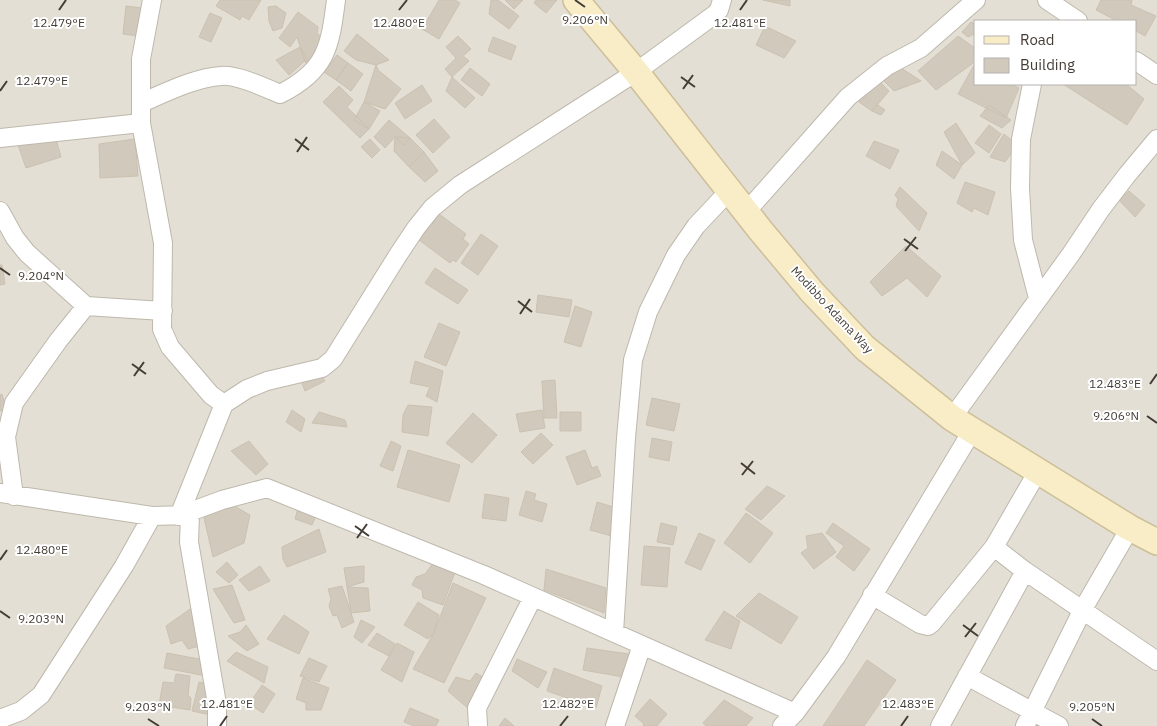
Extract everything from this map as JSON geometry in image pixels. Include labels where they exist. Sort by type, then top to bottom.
[{"type":"main road","name":"Modibbo Adama Way","points":[[576,0],[812,292],[866,348],[962,424],[1149,536]]},
{"type":"street","points":[[152,0],[141,59],[141,123],[163,243],[162,329],[170,347],[211,395],[224,404]]},
{"type":"street","points":[[141,103],[185,85],[223,76],[252,83],[280,94],[298,85],[316,68],[324,56],[329,40],[336,0]]},
{"type":"street","points":[[179,516],[224,404],[246,389],[267,381],[322,368],[334,359],[398,255],[432,208],[460,185],[636,72],[714,15],[719,10],[722,0]]},
{"type":"street","points":[[746,212],[848,97],[887,66],[921,48],[976,0]]},
{"type":"street","points":[[1055,7],[1076,20]]},
{"type":"street","points":[[1137,61],[1157,75]]},
{"type":"street","points":[[1032,85],[1021,139],[1020,188],[1023,240],[1038,298]]},
{"type":"street","points":[[0,138],[141,123]]},
{"type":"street","points":[[782,726],[795,713],[836,657],[872,595],[962,424],[1038,298],[1126,175],[1157,139]]},
{"type":"street","points":[[614,633],[626,438],[634,360],[648,312],[676,256],[696,226],[729,191]]},
{"type":"street","points":[[0,211],[15,238],[27,253],[86,306],[163,311]]},
{"type":"street","points":[[86,306],[58,341],[14,403],[6,437],[7,494],[152,516],[190,515],[189,542],[217,704],[217,726]]},
{"type":"street","points":[[872,595],[920,624],[928,626],[932,624],[994,547],[1038,471]]},
{"type":"street","points":[[179,516],[222,500],[267,488],[484,575],[795,713]]},
{"type":"street","points":[[0,720],[21,712],[41,696],[124,566],[152,516]]},
{"type":"street","points":[[1028,718],[1082,609],[1149,536]]},
{"type":"street","points":[[994,547],[1025,571],[1157,661]]},
{"type":"street","points":[[940,726],[1025,571]]},
{"type":"street","points":[[478,726],[478,708],[533,597]]},
{"type":"street","points":[[615,726],[642,645]]},
{"type":"street","points":[[967,676],[1028,718],[1059,726]]},
{"type":"shaded area","points":[[0,0],[1157,0],[1157,726],[0,726]]},
{"type":"building","points":[[220,0],[261,0],[249,20],[242,16],[240,20],[216,6]]},
{"type":"building","points":[[439,0],[455,0],[460,3],[439,39],[422,29]]},
{"type":"building","points":[[491,0],[498,0],[519,16],[509,29],[489,14]]},
{"type":"building","points":[[505,0],[523,0],[514,9]]},
{"type":"building","points":[[536,0],[557,0],[546,13],[534,3]]},
{"type":"building","points":[[763,0],[790,0],[790,6]]},
{"type":"building","points":[[1101,0],[1132,0],[1131,5],[1156,16],[1145,36],[1137,32],[1137,20],[1115,20],[1096,10]]},
{"type":"building","points":[[126,6],[142,8],[139,36],[123,34]]},
{"type":"building","points":[[276,6],[286,13],[282,28],[273,31],[269,21],[268,7]]},
{"type":"building","points":[[298,12],[318,27],[317,33],[322,38],[310,65],[305,62],[297,37],[290,47],[279,38]]},
{"type":"building","points":[[210,13],[222,18],[211,42],[199,37]]},
{"type":"building","points":[[971,22],[974,24],[974,34],[968,37],[962,32]]},
{"type":"building","points":[[765,26],[796,41],[784,58],[756,45]]},
{"type":"building","points":[[357,34],[389,60],[376,65],[356,60],[344,51]]},
{"type":"building","points":[[458,36],[471,49],[463,56],[469,61],[452,77],[445,69],[456,58],[446,47]]},
{"type":"building","points":[[958,36],[974,48],[974,62],[936,90],[918,71]]},
{"type":"building","points":[[493,37],[516,46],[511,60],[488,51]]},
{"type":"building","points":[[300,47],[307,59],[289,75],[276,60]]},
{"type":"building","points":[[337,55],[348,63],[336,80],[324,72]]},
{"type":"building","points":[[348,63],[363,74],[351,91],[336,80]]},
{"type":"building","points":[[376,65],[378,70],[401,89],[385,109],[364,102]]},
{"type":"building","points":[[974,65],[974,85],[1013,85],[1019,88],[1006,118],[958,94]]},
{"type":"building","points":[[898,66],[921,81],[894,91],[884,81]]},
{"type":"building","points":[[470,68],[490,84],[482,96],[461,80]]},
{"type":"building","points":[[452,77],[475,98],[465,108],[446,91]]},
{"type":"building","points":[[878,80],[889,91],[872,111],[859,102]]},
{"type":"building","points":[[422,85],[432,101],[405,119],[395,103]]},
{"type":"building","points":[[1065,85],[1127,85],[1144,99],[1127,125]]},
{"type":"building","points":[[339,86],[353,100],[347,107],[369,129],[360,138],[323,102]]},
{"type":"building","points":[[364,102],[380,111],[369,129],[354,120]]},
{"type":"building","points":[[878,105],[885,110],[881,115],[872,111]]},
{"type":"building","points":[[989,105],[1011,120],[1002,128],[980,116]]},
{"type":"building","points":[[434,119],[450,137],[433,153],[416,135]]},
{"type":"building","points":[[389,120],[410,138],[404,145],[395,137],[385,148],[374,137]]},
{"type":"building","points":[[956,123],[975,153],[962,165],[944,132]]},
{"type":"building","points":[[989,125],[1001,134],[989,153],[975,143]]},
{"type":"building","points":[[54,132],[61,157],[26,168],[17,142]]},
{"type":"building","points":[[1004,134],[1017,145],[1005,162],[990,157]]},
{"type":"building","points":[[395,137],[410,138],[424,152],[409,167],[394,151]]},
{"type":"building","points":[[135,139],[138,176],[100,178],[99,144]]},
{"type":"building","points":[[370,139],[380,150],[372,158],[361,147]]},
{"type":"building","points":[[874,141],[899,150],[890,169],[866,156]]},
{"type":"building","points":[[942,151],[962,165],[954,179],[936,165]]},
{"type":"building","points":[[424,152],[438,171],[425,182],[409,167]]},
{"type":"building","points":[[965,182],[995,192],[988,215],[974,208],[972,212],[957,203]]},
{"type":"building","points":[[900,187],[927,213],[919,231],[896,206],[898,199],[895,195]]},
{"type":"building","points":[[1129,191],[1145,205],[1135,217],[1119,200]]},
{"type":"building","points":[[439,214],[466,234],[463,239],[469,244],[456,262],[453,260],[450,263],[419,240]]},
{"type":"building","points":[[481,234],[498,246],[478,275],[461,263]]},
{"type":"building","points":[[906,246],[941,276],[927,297],[907,278],[882,296],[870,282]]},
{"type":"building","points":[[0,265],[2,265],[5,284],[0,285]]},
{"type":"building","points":[[435,268],[468,290],[458,304],[425,283]]},
{"type":"building","points":[[538,295],[572,300],[569,317],[536,312]]},
{"type":"building","points":[[575,306],[592,312],[581,347],[564,342]]},
{"type":"building","points":[[439,323],[460,332],[446,366],[424,357]]},
{"type":"building","points":[[415,361],[443,371],[437,402],[426,396],[430,387],[410,383]]},
{"type":"building","points":[[320,373],[325,381],[305,391],[300,378]]},
{"type":"building","points":[[555,380],[557,418],[544,418],[542,381]]},
{"type":"building","points":[[2,394],[6,409],[0,411],[0,395]]},
{"type":"building","points":[[652,398],[680,404],[674,431],[646,425]]},
{"type":"building","points":[[408,405],[432,407],[428,436],[402,432],[403,415]]},
{"type":"building","points":[[292,410],[305,419],[301,432],[286,422]]},
{"type":"building","points":[[542,410],[545,428],[520,432],[516,414]]},
{"type":"building","points":[[319,412],[345,420],[347,427],[312,423]]},
{"type":"building","points":[[560,412],[581,412],[581,431],[560,431]]},
{"type":"building","points":[[473,413],[497,435],[472,463],[446,443]]},
{"type":"building","points":[[541,433],[553,445],[533,464],[521,452]]},
{"type":"building","points":[[652,438],[672,442],[669,461],[649,457]]},
{"type":"building","points":[[249,441],[268,464],[256,475],[231,451]]},
{"type":"building","points":[[391,441],[401,446],[393,471],[380,466]]},
{"type":"building","points":[[408,450],[460,465],[449,502],[397,487]]},
{"type":"building","points":[[585,450],[592,468],[597,466],[601,476],[577,485],[566,457]]},
{"type":"building","points":[[767,486],[785,496],[761,520],[745,509]]},
{"type":"building","points":[[526,491],[536,494],[534,500],[547,504],[542,522],[519,515]]},
{"type":"building","points":[[485,494],[509,498],[506,521],[482,518]]},
{"type":"building","points":[[227,502],[250,515],[244,543],[213,557],[204,518]]},
{"type":"building","points":[[597,502],[623,510],[615,537],[590,530]]},
{"type":"building","points":[[299,504],[318,511],[312,525],[295,519]]},
{"type":"building","points":[[746,513],[773,533],[750,563],[724,543]]},
{"type":"building","points":[[661,523],[677,527],[673,545],[657,542]]},
{"type":"building","points":[[833,523],[870,549],[854,571],[836,557],[844,546],[826,533]]},
{"type":"building","points":[[319,529],[326,552],[287,567],[283,559],[282,547]]},
{"type":"building","points":[[699,533],[715,540],[701,570],[685,563]]},
{"type":"building","points":[[822,533],[836,552],[814,569],[801,553],[808,548],[806,536]]},
{"type":"building","points":[[644,546],[670,548],[667,587],[641,585]]},
{"type":"building","points":[[227,562],[238,575],[229,583],[216,572]]},
{"type":"building","points":[[434,562],[455,572],[443,605],[423,598],[422,590],[412,585],[416,577],[425,574]]},
{"type":"building","points":[[260,566],[270,581],[249,591],[239,580]]},
{"type":"building","points":[[364,566],[364,582],[347,587],[344,568]]},
{"type":"building","points":[[546,569],[606,588],[604,613],[544,590]]},
{"type":"building","points":[[453,583],[486,598],[444,683],[413,669],[434,633]]},
{"type":"building","points":[[232,585],[245,620],[234,623],[213,589]]},
{"type":"building","points":[[342,586],[354,622],[342,628],[337,615],[333,616],[329,606],[331,599],[328,589]]},
{"type":"building","points":[[347,587],[368,588],[370,611],[351,613]]},
{"type":"building","points":[[759,593],[798,617],[781,644],[736,616]]},
{"type":"building","points":[[418,602],[439,615],[434,633],[428,639],[404,625]]},
{"type":"building","points":[[190,609],[196,616],[204,645],[188,649],[182,640],[171,644],[166,626]]},
{"type":"building","points":[[724,611],[740,621],[731,649],[705,640]]},
{"type":"building","points":[[284,615],[309,632],[299,654],[267,639]]},
{"type":"building","points":[[361,620],[375,627],[362,643],[354,637]]},
{"type":"building","points":[[246,625],[259,644],[247,651],[228,636],[240,632]]},
{"type":"building","points":[[377,633],[395,644],[389,656],[368,645]]},
{"type":"building","points":[[397,643],[414,652],[402,682],[381,670]]},
{"type":"building","points":[[587,648],[629,654],[623,677],[583,670]]},
{"type":"building","points":[[236,652],[268,667],[264,683],[227,661]]},
{"type":"building","points":[[167,653],[220,663],[217,678],[164,668]]},
{"type":"building","points":[[309,658],[327,666],[319,682],[300,676]]},
{"type":"building","points":[[517,659],[547,672],[538,688],[512,671]]},
{"type":"building","points":[[867,660],[896,680],[864,726],[823,726]]},
{"type":"building","points":[[554,668],[602,686],[596,708],[547,691]]},
{"type":"building","points":[[476,673],[486,679],[471,711],[448,691],[456,677],[470,681]]},
{"type":"building","points":[[176,674],[190,676],[188,695],[191,698],[190,710],[159,705],[163,682],[174,683]]},
{"type":"building","points":[[303,678],[329,688],[321,710],[306,710],[306,703],[296,699]]},
{"type":"building","points":[[199,682],[218,686],[211,715],[192,711]]},
{"type":"building","points":[[262,685],[275,694],[263,713],[249,704]]},
{"type":"building","points":[[650,699],[667,714],[657,726],[643,726],[644,724],[635,716]]},
{"type":"building","points":[[724,700],[753,718],[746,726],[706,726],[703,723]]},
{"type":"building","points":[[410,708],[439,720],[436,726],[414,726],[404,722]]},
{"type":"building","points":[[505,718],[514,726],[499,726]]}]
